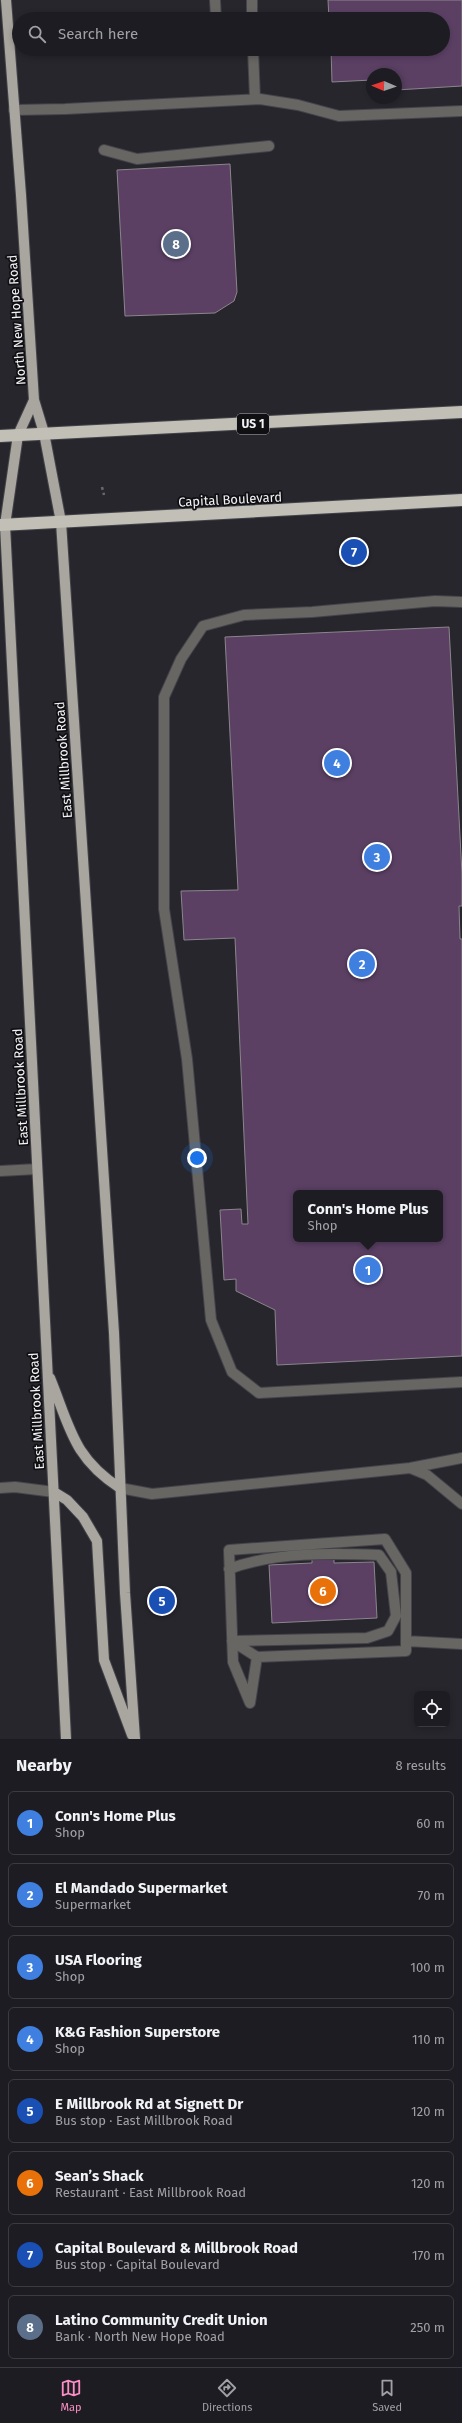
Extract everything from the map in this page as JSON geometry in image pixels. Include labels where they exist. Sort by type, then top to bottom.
[{"type":"highway","name":"US 1","points":[[0,436],[462,412]]},
{"type":"highway","name":"Capital Boulevard","points":[[2,525],[462,500]]},
{"type":"main road","name":"North New Hope Road","points":[[6,0],[34,400],[44,433],[61,522]]},
{"type":"main road","name":"North New Hope Road","points":[[18,435],[34,400]]},
{"type":"main road","name":"East Millbrook Road","points":[[18,435],[2,525],[66,1739]]},
{"type":"main road","name":"East Millbrook Road","points":[[61,522],[114,1332],[120,1488],[134,1739]]},
{"type":"main road","points":[[47,1371],[76,1445],[100,1475],[120,1488]]},
{"type":"main road","points":[[54,1492],[67,1500],[83,1517],[97,1541],[104,1660],[134,1739]]},
{"type":"street","points":[[214,0],[215,12]]},
{"type":"street","points":[[252,0],[252,12]]},
{"type":"street","points":[[253,56],[255,99]]},
{"type":"street","points":[[14,110],[65,109],[255,99],[298,105],[339,116],[462,111]]},
{"type":"street","points":[[104,150],[137,159],[269,146]]},
{"type":"street","points":[[462,602],[434,601],[312,612],[244,615],[202,626],[181,659],[164,697],[163,790],[164,909],[187,1059],[211,1320],[232,1372],[259,1393],[462,1382]]},
{"type":"street","points":[[0,1171],[37,1168]]},
{"type":"street","points":[[120,1488],[152,1494],[410,1468],[462,1458]]},
{"type":"street","points":[[410,1468],[427,1475],[462,1504]]},
{"type":"street","points":[[0,1488],[16,1487],[54,1492]]},
{"type":"street","points":[[232,1641],[257,1657],[406,1651],[406,1573],[385,1540],[228,1550],[230,1569],[232,1641],[233,1662],[250,1703],[257,1657]]},
{"type":"street","points":[[230,1569],[252,1561],[349,1554],[379,1554],[391,1572],[396,1616],[388,1631],[367,1638],[232,1641]]},
{"type":"street","points":[[406,1641],[462,1644]]},
{"type":"path","points":[[102,487],[104,495]]},
{"type":"building","points":[[328,0],[462,0],[462,86],[402,90],[402,68],[366,68],[366,80],[332,82],[331,56],[450,56],[450,12],[329,12]]},
{"type":"building","points":[[230,164],[237,292],[234,301],[215,313],[125,316],[117,170]]},
{"type":"building","points":[[449,627],[462,874],[462,906],[459,906],[460,939],[462,939],[462,1356],[277,1365],[275,1310],[236,1291],[236,1279],[224,1280],[220,1210],[241,1209],[242,1224],[248,1224],[235,938],[184,940],[181,891],[238,890],[225,637]]},
{"type":"building","points":[[334,1558],[334,1563],[374,1562],[377,1618],[272,1623],[269,1565],[312,1563],[312,1559]]},
{"type":"place","name":"Latino Community Credit Union","points":[[176,244]]},
{"type":"place","name":"Capital Boulevard & Millbrook Road","points":[[354,552]]},
{"type":"place","name":"K&G Fashion Superstore","points":[[337,763]]},
{"type":"place","name":"USA Flooring","points":[[377,857]]},
{"type":"place","name":"El Mandado Supermarket","points":[[362,964]]},
{"type":"place","name":"Conn's Home Plus","points":[[368,1270]]},
{"type":"place","name":"Sean’s Shack","points":[[323,1591]]},
{"type":"place","name":"E Millbrook Rd at Signett Dr","points":[[162,1601]]}]
